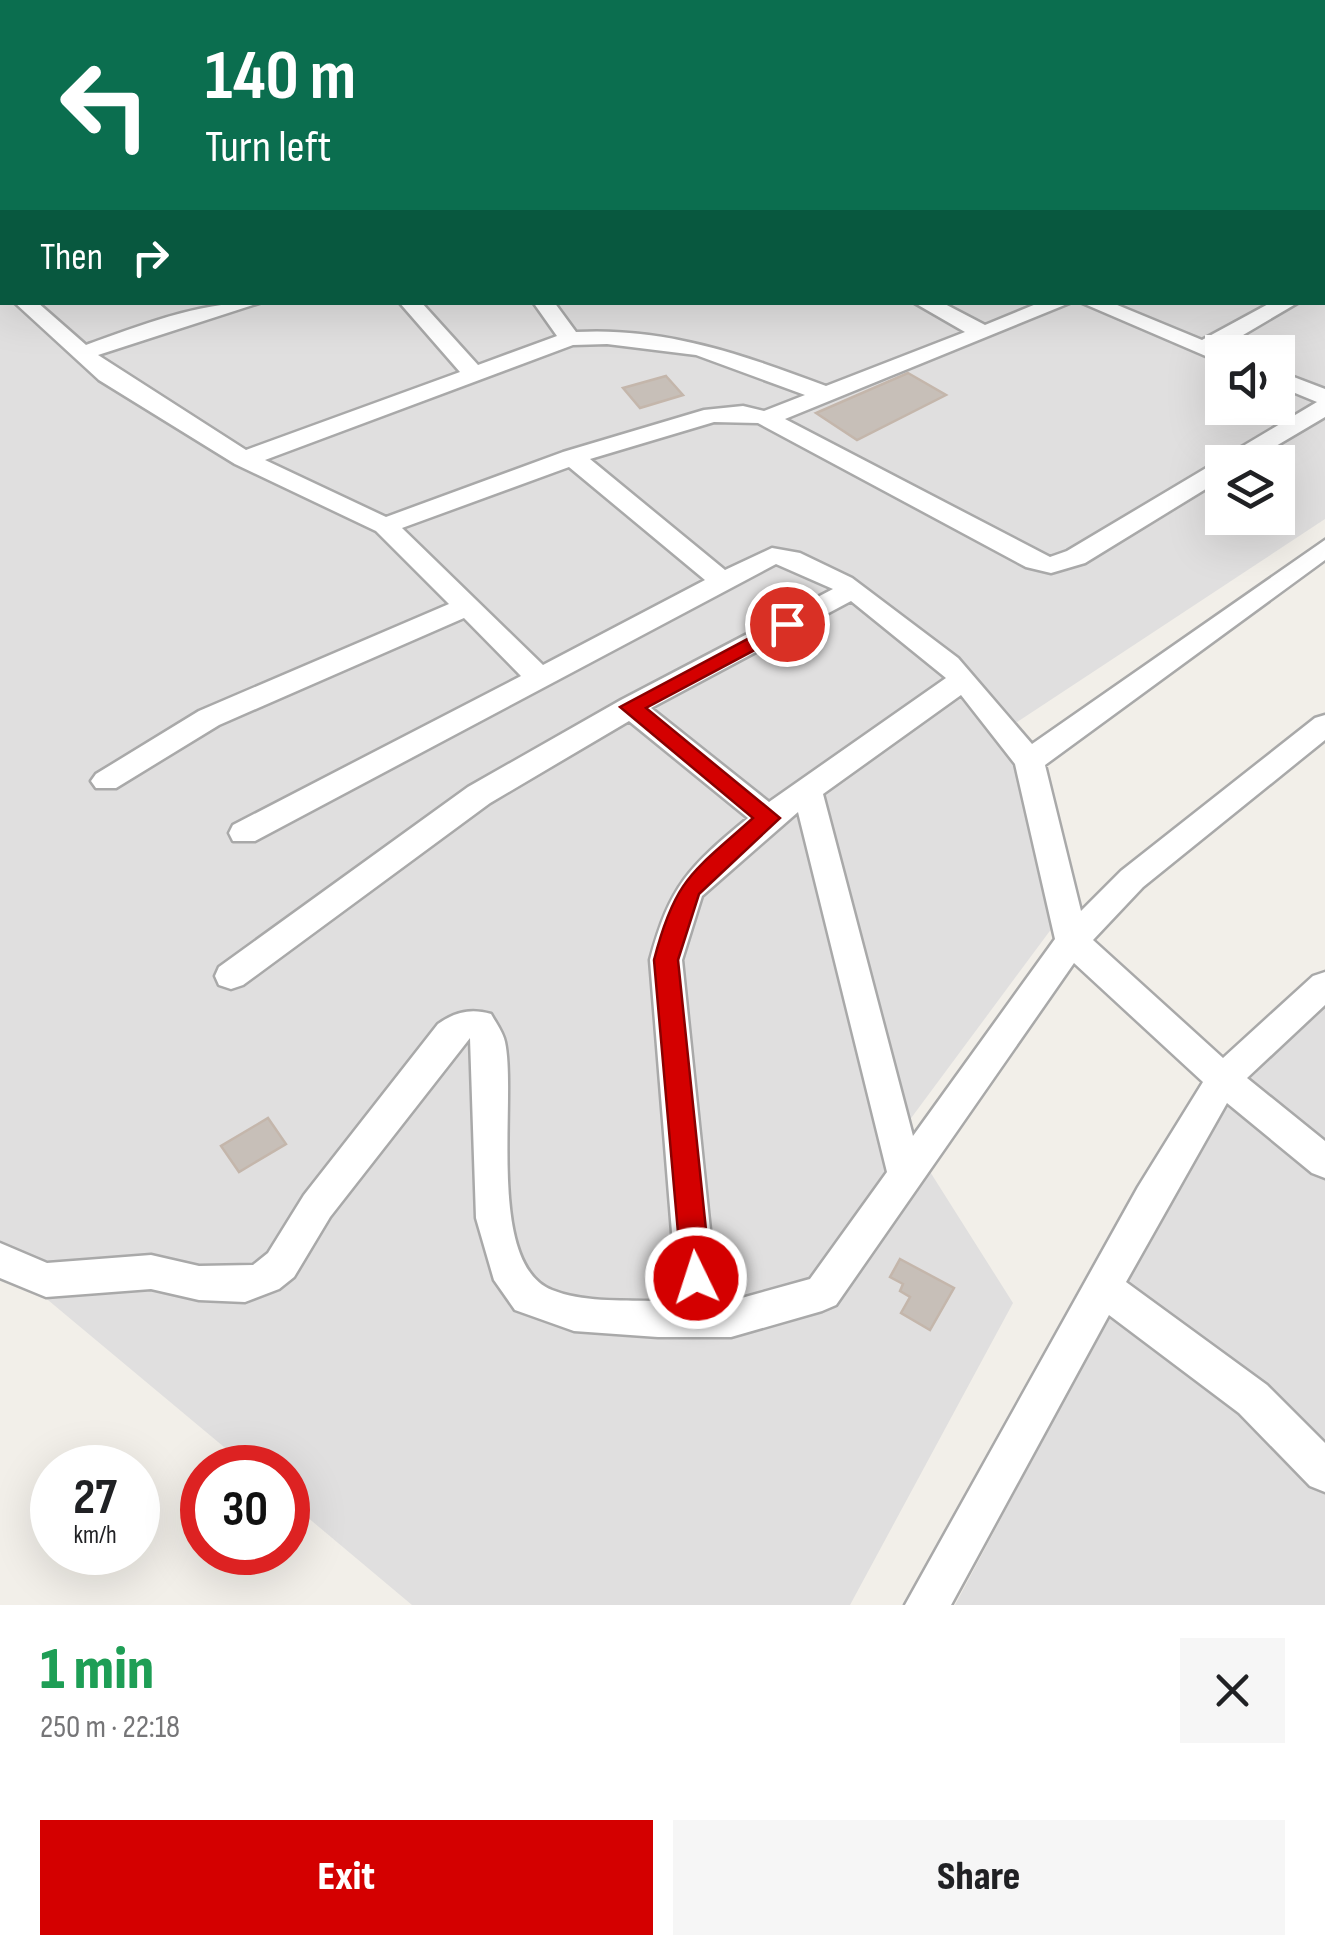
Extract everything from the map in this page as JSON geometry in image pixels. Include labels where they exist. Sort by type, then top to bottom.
[{"type":"street","points":[[27,305],[80,354],[244,459],[386,526],[542,679]]},
{"type":"street","points":[[80,354],[188,316],[238,305]]},
{"type":"street","points":[[412,305],[474,374]]},
{"type":"street","points":[[544,305],[570,339]]},
{"type":"street","points":[[929,305],[984,334]]},
{"type":"street","points":[[766,418],[1055,305]]},
{"type":"street","points":[[1097,305],[1205,349]]},
{"type":"street","points":[[1239,335],[1284,305]]},
{"type":"street","points":[[244,459],[570,339],[621,334],[686,343],[827,395]]},
{"type":"street","points":[[1295,385],[1325,397]]},
{"type":"street","points":[[1260,445],[1325,406]]},
{"type":"street","points":[[386,526],[572,457],[712,415],[742,412],[766,418],[1035,562],[1052,565],[1076,557],[1205,478]]},
{"type":"street","points":[[572,457],[722,581]]},
{"type":"street","points":[[1029,761],[1325,548]]},
{"type":"street","points":[[244,833],[722,581],[784,555],[850,591],[928,642],[964,679],[1029,761],[1072,941],[1223,1079],[1325,1162]]},
{"type":"street","points":[[231,976],[479,795],[631,707],[850,591]]},
{"type":"street","points":[[106,781],[208,718],[468,606]]},
{"type":"street","points":[[658,1319],[691,1293],[696,1278],[666,960],[678,913],[690,889],[768,818],[964,679]]},
{"type":"street","points":[[631,707],[768,818]]},
{"type":"street","points":[[0,1260],[46,1280],[151,1272],[199,1283],[245,1285],[266,1278],[281,1265],[317,1206],[450,1034],[469,1023],[479,1024],[488,1040],[494,1239],[510,1278],[528,1298],[558,1308],[658,1319],[731,1319],[822,1293],[1072,941],[1132,880],[1325,725]]},
{"type":"street","points":[[807,790],[905,1172]]},
{"type":"street","points":[[927,1605],[1223,1079],[1325,985]]},
{"type":"street","points":[[1103,1288],[1253,1398],[1325,1472]]},
{"type":"shaded area","points":[[0,305],[1325,305],[1325,519],[1014,724],[1052,928],[903,1129],[1013,1303],[850,1605],[412,1605],[310,1519],[310,1445],[222,1445],[0,1260]]},
{"type":"shaded area","points":[[1325,972],[1325,1605],[955,1605],[1063,1402],[1236,1048]]},
{"type":"building","points":[[908,373],[946,395],[857,440],[816,413]]},
{"type":"building","points":[[666,376],[683,395],[640,408],[623,388]]},
{"type":"building","points":[[268,1118],[286,1144],[239,1172],[221,1146]]},
{"type":"building","points":[[900,1259],[954,1288],[930,1330],[901,1313],[910,1297],[900,1291],[903,1284],[890,1277]]},
{"type":"route","points":[[696,1278],[666,960],[678,913],[690,889],[768,818],[631,707],[787,624]]}]
